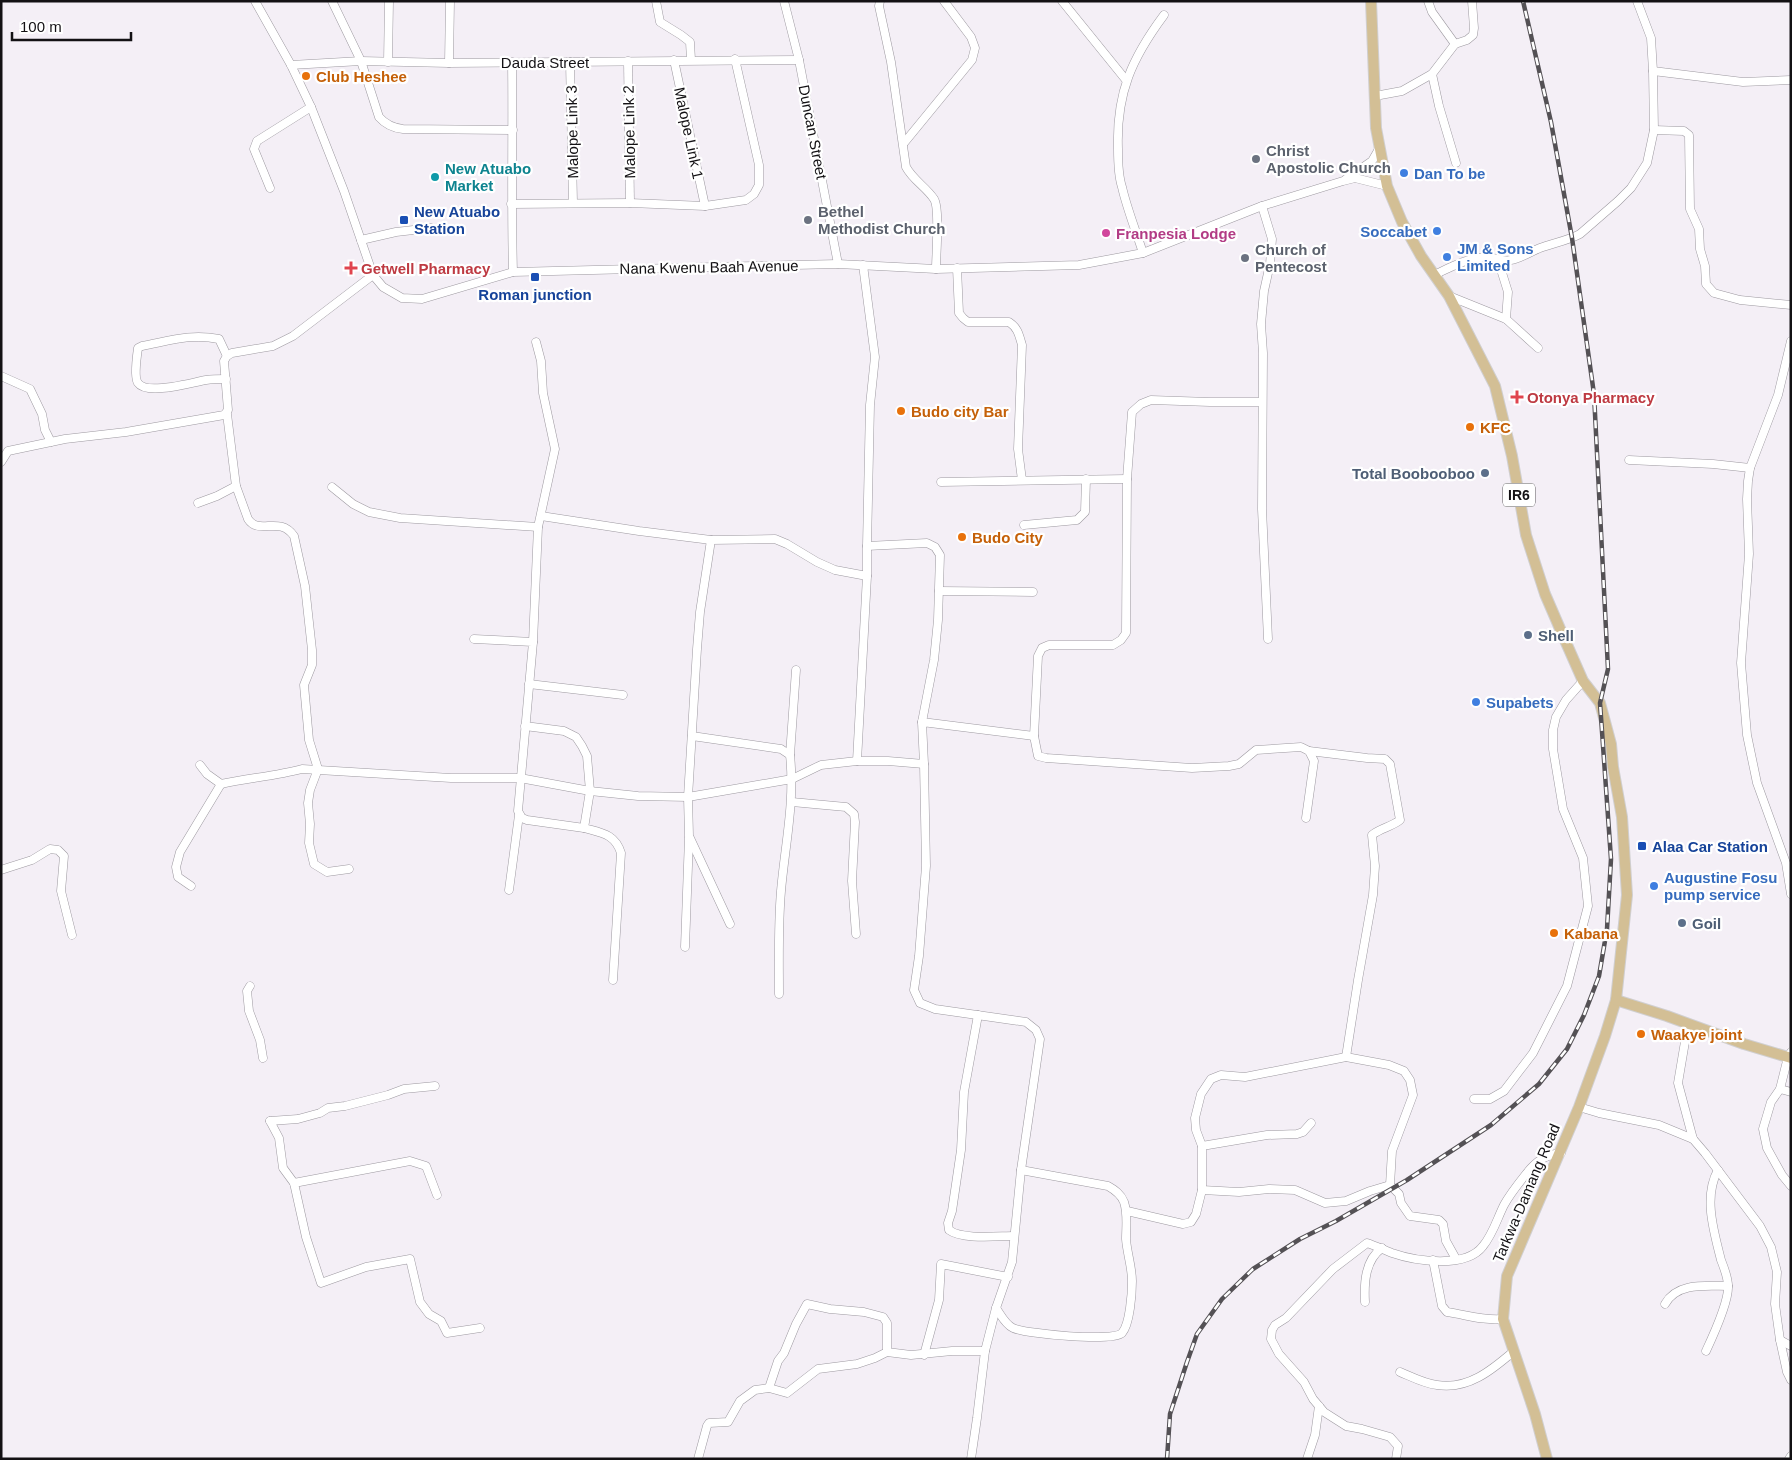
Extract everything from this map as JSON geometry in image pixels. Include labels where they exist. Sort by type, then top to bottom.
[{"type":"main road","name":"IR6","points":[[1371,1],[1376,128],[1387,186],[1402,222],[1449,296],[1495,386],[1510,448],[1526,535],[1545,594],[1583,681],[1600,703],[1611,744],[1622,817],[1627,895],[1616,1000]]},
{"type":"main road","points":[[1616,1000],[1790,1056]]},
{"type":"main road","name":"Tarkwa-Damang Road","points":[[1547,1459],[1503,1319],[1507,1276],[1561,1153],[1605,1036],[1616,1000]]},
{"type":"street","name":"Nana Kwenu Baah Avenue","points":[[255,1],[291,65],[311,108],[344,191],[373,275],[391,293],[411,300],[422,299],[513,272],[838,264],[936,269],[1079,265],[1143,253],[1262,206],[1343,181],[1355,178],[1387,186]]},
{"type":"street","points":[[332,1],[360,61],[379,117],[383,122],[394,128],[513,130]]},
{"type":"street","points":[[388,62],[389,1]]},
{"type":"street","points":[[449,63],[450,1]]},
{"type":"street","points":[[656,1],[660,22],[690,42],[691,60]]},
{"type":"street","name":"Duncan Street","points":[[784,1],[799,60],[838,264]]},
{"type":"street","points":[[880,1],[879,6],[892,62],[906,167],[911,176],[929,192],[937,204],[936,269]]},
{"type":"street","points":[[904,143],[972,60],[975,48],[971,37],[944,1]]},
{"type":"street","points":[[1062,1],[1126,80]]},
{"type":"street","points":[[1428,1],[1432,12],[1455,44]]},
{"type":"street","points":[[1375,96],[1402,91],[1432,74],[1455,44],[1467,40],[1473,35],[1472,1]]},
{"type":"street","points":[[1434,274],[1463,262],[1483,257],[1513,260],[1551,244],[1572,238],[1580,234],[1631,188],[1647,163],[1654,130],[1651,38],[1637,1]]},
{"type":"street","points":[[1143,253],[1121,185],[1117,131],[1126,80],[1135,58],[1164,14]]},
{"type":"street","name":"Dauda Street","points":[[291,65],[360,61],[449,63],[734,59],[799,60]]},
{"type":"street","points":[[511,204],[630,203],[704,206],[746,200],[754,194],[759,185],[759,165],[734,59]]},
{"type":"street","name":"Malope Link 1","points":[[674,60],[704,206]]},
{"type":"street","name":"Malope Link 2","points":[[628,61],[630,203]]},
{"type":"street","points":[[512,62],[511,204],[513,272]]},
{"type":"street","name":"Malope Link 3","points":[[570,62],[573,203]]},
{"type":"street","points":[[1653,71],[1743,82],[1791,80]]},
{"type":"street","points":[[1432,74],[1439,106],[1456,163]]},
{"type":"street","points":[[270,188],[254,149],[257,141],[311,108]]},
{"type":"street","points":[[1654,130],[1684,131],[1689,135],[1690,208],[1699,229],[1700,249],[1705,266],[1706,284],[1710,290],[1720,296],[1740,300],[1791,305]]},
{"type":"street","name":"Nana Kwenu Baah Avenue","points":[[1343,181],[1372,161],[1379,148]]},
{"type":"street","points":[[1262,206],[1272,239],[1261,324],[1263,353],[1262,509],[1268,640]]},
{"type":"street","points":[[361,240],[396,232],[431,228]]},
{"type":"street","points":[[1498,260],[1508,292],[1506,319]]},
{"type":"street","points":[[857,761],[867,576],[870,405],[875,357],[863,265]]},
{"type":"street","points":[[957,268],[962,318],[968,322],[1009,322],[1015,326],[1022,345],[1018,450],[1022,480]]},
{"type":"street","points":[[349,869],[326,872],[314,864],[309,843],[308,803],[310,790],[318,769],[309,740],[304,698],[304,685],[312,665],[305,586],[294,536],[290,530],[283,526],[256,526],[251,524],[236,486],[227,414],[224,361],[232,353],[273,346],[293,336],[373,275]]},
{"type":"street","points":[[1449,296],[1506,319],[1538,348]]},
{"type":"street","points":[[226,379],[207,380],[157,389],[142,386],[136,378],[138,348],[142,346],[191,336],[203,336],[220,339],[227,356]]},
{"type":"street","points":[[1791,341],[1778,395],[1750,468],[1747,499],[1750,549],[1741,663],[1747,735],[1757,783],[1786,862],[1791,894]]},
{"type":"street","points":[[509,890],[519,815],[520,778],[533,642],[538,527],[554,449],[543,393],[541,361],[536,342]]},
{"type":"street","points":[[1,376],[30,389],[42,414],[45,430],[51,442]]},
{"type":"street","points":[[1262,402],[1151,400],[1141,404],[1132,412],[1127,478],[1126,633],[1121,640],[1113,645],[1049,645],[1042,648],[1038,656],[1034,736],[1038,756],[1046,758],[1192,768],[1238,764],[1256,750],[1301,748],[1310,751],[1367,758],[1385,758],[1390,764],[1400,820],[1392,826],[1372,835],[1375,866],[1373,895],[1346,1057]]},
{"type":"street","points":[[1,462],[8,451],[51,442],[126,432],[227,414]]},
{"type":"street","points":[[1629,460],[1713,464],[1750,468]]},
{"type":"street","points":[[941,482],[1127,478]]},
{"type":"street","points":[[1024,526],[1077,520],[1085,512],[1086,479]]},
{"type":"street","points":[[198,503],[236,486]]},
{"type":"street","points":[[332,487],[353,504],[369,512],[400,518],[538,527]]},
{"type":"street","points":[[541,516],[711,540],[775,539],[835,570],[867,576]]},
{"type":"street","points":[[685,947],[689,836],[688,797],[700,612],[711,540]]},
{"type":"street","points":[[867,546],[927,543],[935,547],[940,556],[934,660],[922,722],[926,866],[919,956],[914,990],[920,1002],[935,1009],[1026,1022],[1036,1030],[1040,1039],[1021,1170],[1012,1262],[996,1308],[985,1351],[971,1459]]},
{"type":"street","points":[[939,591],[1033,592]]},
{"type":"street","points":[[474,639],[533,642]]},
{"type":"street","points":[[778,994],[781,892],[792,802],[790,755],[796,670]]},
{"type":"street","points":[[1474,1099],[1490,1099],[1504,1091],[1533,1053],[1567,986],[1588,906],[1583,858],[1563,809],[1553,749],[1552,730],[1556,717],[1566,700],[1583,681]]},
{"type":"street","points":[[529,684],[622,695]]},
{"type":"street","points":[[922,722],[1034,736]]},
{"type":"street","points":[[525,726],[564,731],[576,737],[587,756],[590,791],[584,828]]},
{"type":"street","points":[[692,736],[781,750],[790,755]]},
{"type":"street","points":[[1306,818],[1314,761],[1310,751]]},
{"type":"street","points":[[200,765],[207,774],[221,784],[302,769],[318,769],[451,778],[520,778],[590,791],[638,796],[688,797],[792,778],[821,765],[857,761],[924,764]]},
{"type":"street","points":[[191,886],[178,877],[176,867],[180,852],[221,784]]},
{"type":"street","points":[[792,802],[846,807],[854,814],[856,822],[852,881],[856,934]]},
{"type":"street","points":[[519,815],[527,820],[584,828],[608,835],[618,843],[621,853],[613,980]]},
{"type":"street","points":[[689,836],[730,924]]},
{"type":"street","points":[[1,870],[32,860],[50,849],[58,850],[64,856],[61,891],[72,935]]},
{"type":"street","points":[[250,986],[247,990],[249,1012],[260,1040],[263,1058]]},
{"type":"street","points":[[978,1015],[964,1092],[961,1150],[952,1211],[948,1223],[950,1230],[954,1234],[963,1236],[1014,1236]]},
{"type":"street","points":[[1688,1024],[1678,1083],[1693,1139],[1760,1226],[1771,1246],[1777,1272],[1775,1304],[1780,1340],[1787,1372],[1791,1380]]},
{"type":"street","points":[[1790,1056],[1780,1089],[1771,1102],[1763,1129],[1766,1148],[1791,1186]]},
{"type":"street","points":[[1127,1211],[1183,1224],[1191,1222],[1196,1214],[1202,1190],[1202,1146],[1196,1130],[1195,1118],[1201,1094],[1211,1079],[1221,1075],[1245,1077],[1346,1057],[1389,1065],[1404,1071],[1410,1080],[1412,1095],[1392,1151],[1390,1185],[1399,1194],[1401,1202],[1410,1216],[1439,1220],[1443,1224],[1446,1241],[1456,1259]]},
{"type":"street","points":[[435,1086],[404,1089],[388,1095],[328,1108],[320,1113],[298,1119],[270,1121],[279,1138],[283,1168],[294,1183],[306,1237],[321,1283],[366,1266],[410,1260],[420,1302],[429,1314],[441,1321],[448,1333],[480,1328]]},
{"type":"street","points":[[1780,1089],[1791,1092]]},
{"type":"street","points":[[1579,1107],[1658,1125],[1693,1139]]},
{"type":"street","points":[[1202,1146],[1267,1134],[1297,1134],[1303,1132],[1311,1123]]},
{"type":"street","points":[[1396,1459],[1398,1446],[1390,1437],[1346,1426],[1318,1406],[1312,1399],[1304,1382],[1279,1354],[1271,1339],[1272,1330],[1334,1269],[1368,1242],[1391,1253],[1419,1260],[1456,1259],[1473,1255],[1482,1249],[1517,1185],[1531,1167],[1542,1157],[1561,1153]]},
{"type":"street","points":[[294,1183],[410,1161],[426,1166],[437,1195]]},
{"type":"street","points":[[996,1308],[1005,1321],[1013,1328],[1072,1337],[1108,1338],[1118,1336],[1123,1333],[1128,1323],[1132,1280],[1126,1241],[1127,1211],[1123,1199],[1116,1190],[1108,1186],[1021,1170]]},
{"type":"street","points":[[1706,1351],[1716,1331],[1728,1286],[1710,1200],[1713,1178],[1718,1170]]},
{"type":"street","points":[[1202,1190],[1239,1192],[1269,1189],[1295,1190],[1325,1203],[1346,1201],[1390,1185]]},
{"type":"street","points":[[1365,1302],[1366,1276],[1372,1258],[1382,1248]]},
{"type":"street","points":[[1433,1260],[1442,1306],[1447,1312],[1467,1315],[1480,1320],[1503,1319]]},
{"type":"street","points":[[924,1355],[939,1300],[941,1264],[1008,1277]]},
{"type":"street","points":[[1665,1304],[1672,1294],[1681,1290],[1706,1286],[1728,1286]]},
{"type":"street","points":[[769,1388],[778,1361],[784,1353],[807,1304],[830,1309],[864,1312],[883,1317],[887,1324],[887,1352]]},
{"type":"street","points":[[1780,1340],[1791,1346]]},
{"type":"street","points":[[698,1459],[709,1423],[728,1422],[740,1401],[762,1387],[786,1393],[818,1369],[838,1368],[857,1364],[887,1352],[924,1355],[952,1351],[985,1351]]},
{"type":"street","points":[[1400,1372],[1435,1385],[1452,1386],[1475,1380],[1492,1370],[1514,1351]]},
{"type":"street","points":[[1307,1459],[1315,1435],[1318,1406]]},
{"type":"railway","points":[[1167,1459],[1170,1414],[1187,1362],[1197,1334],[1222,1299],[1253,1269],[1300,1239],[1336,1221],[1407,1180],[1491,1125],[1539,1084],[1567,1049],[1584,1015],[1599,976],[1607,929],[1611,859],[1600,703],[1608,669],[1594,394],[1572,238],[1551,122],[1523,1]]},
{"type":"place","name":"Club Heshee","points":[[306,76]]},
{"type":"place","name":"Christ Apostolic Church","points":[[1256,159]]},
{"type":"place","name":"Dan To be","points":[[1404,173]]},
{"type":"place","name":"New Atuabo Market","points":[[435,177]]},
{"type":"place","name":"New Atuabo Station","points":[[404,220]]},
{"type":"place","name":"Bethel Methodist Church","points":[[808,220]]},
{"type":"place","name":"Soccabet","points":[[1437,231]]},
{"type":"place","name":"Franpesia Lodge","points":[[1106,233]]},
{"type":"place","name":"JM & Sons Limited","points":[[1447,257]]},
{"type":"place","name":"Church of Pentecost","points":[[1245,258]]},
{"type":"place","name":"Getwell Pharmacy","points":[[351,268]]},
{"type":"place","name":"Roman junction","points":[[535,277]]},
{"type":"place","name":"Otonya Pharmacy","points":[[1517,397]]},
{"type":"place","name":"Budo city Bar","points":[[901,411]]},
{"type":"place","name":"KFC","points":[[1470,427]]},
{"type":"place","name":"Total Boobooboo","points":[[1485,473]]},
{"type":"place","name":"Budo City","points":[[962,537]]},
{"type":"place","name":"Shell","points":[[1528,635]]},
{"type":"place","name":"Supabets","points":[[1476,702]]},
{"type":"place","name":"Alaa Car Station","points":[[1642,846]]},
{"type":"place","name":"Augustine Fosu pump service","points":[[1654,886]]},
{"type":"place","name":"Goil","points":[[1682,923]]},
{"type":"place","name":"Kabana","points":[[1554,933]]},
{"type":"place","name":"Waakye joint","points":[[1641,1034]]}]
